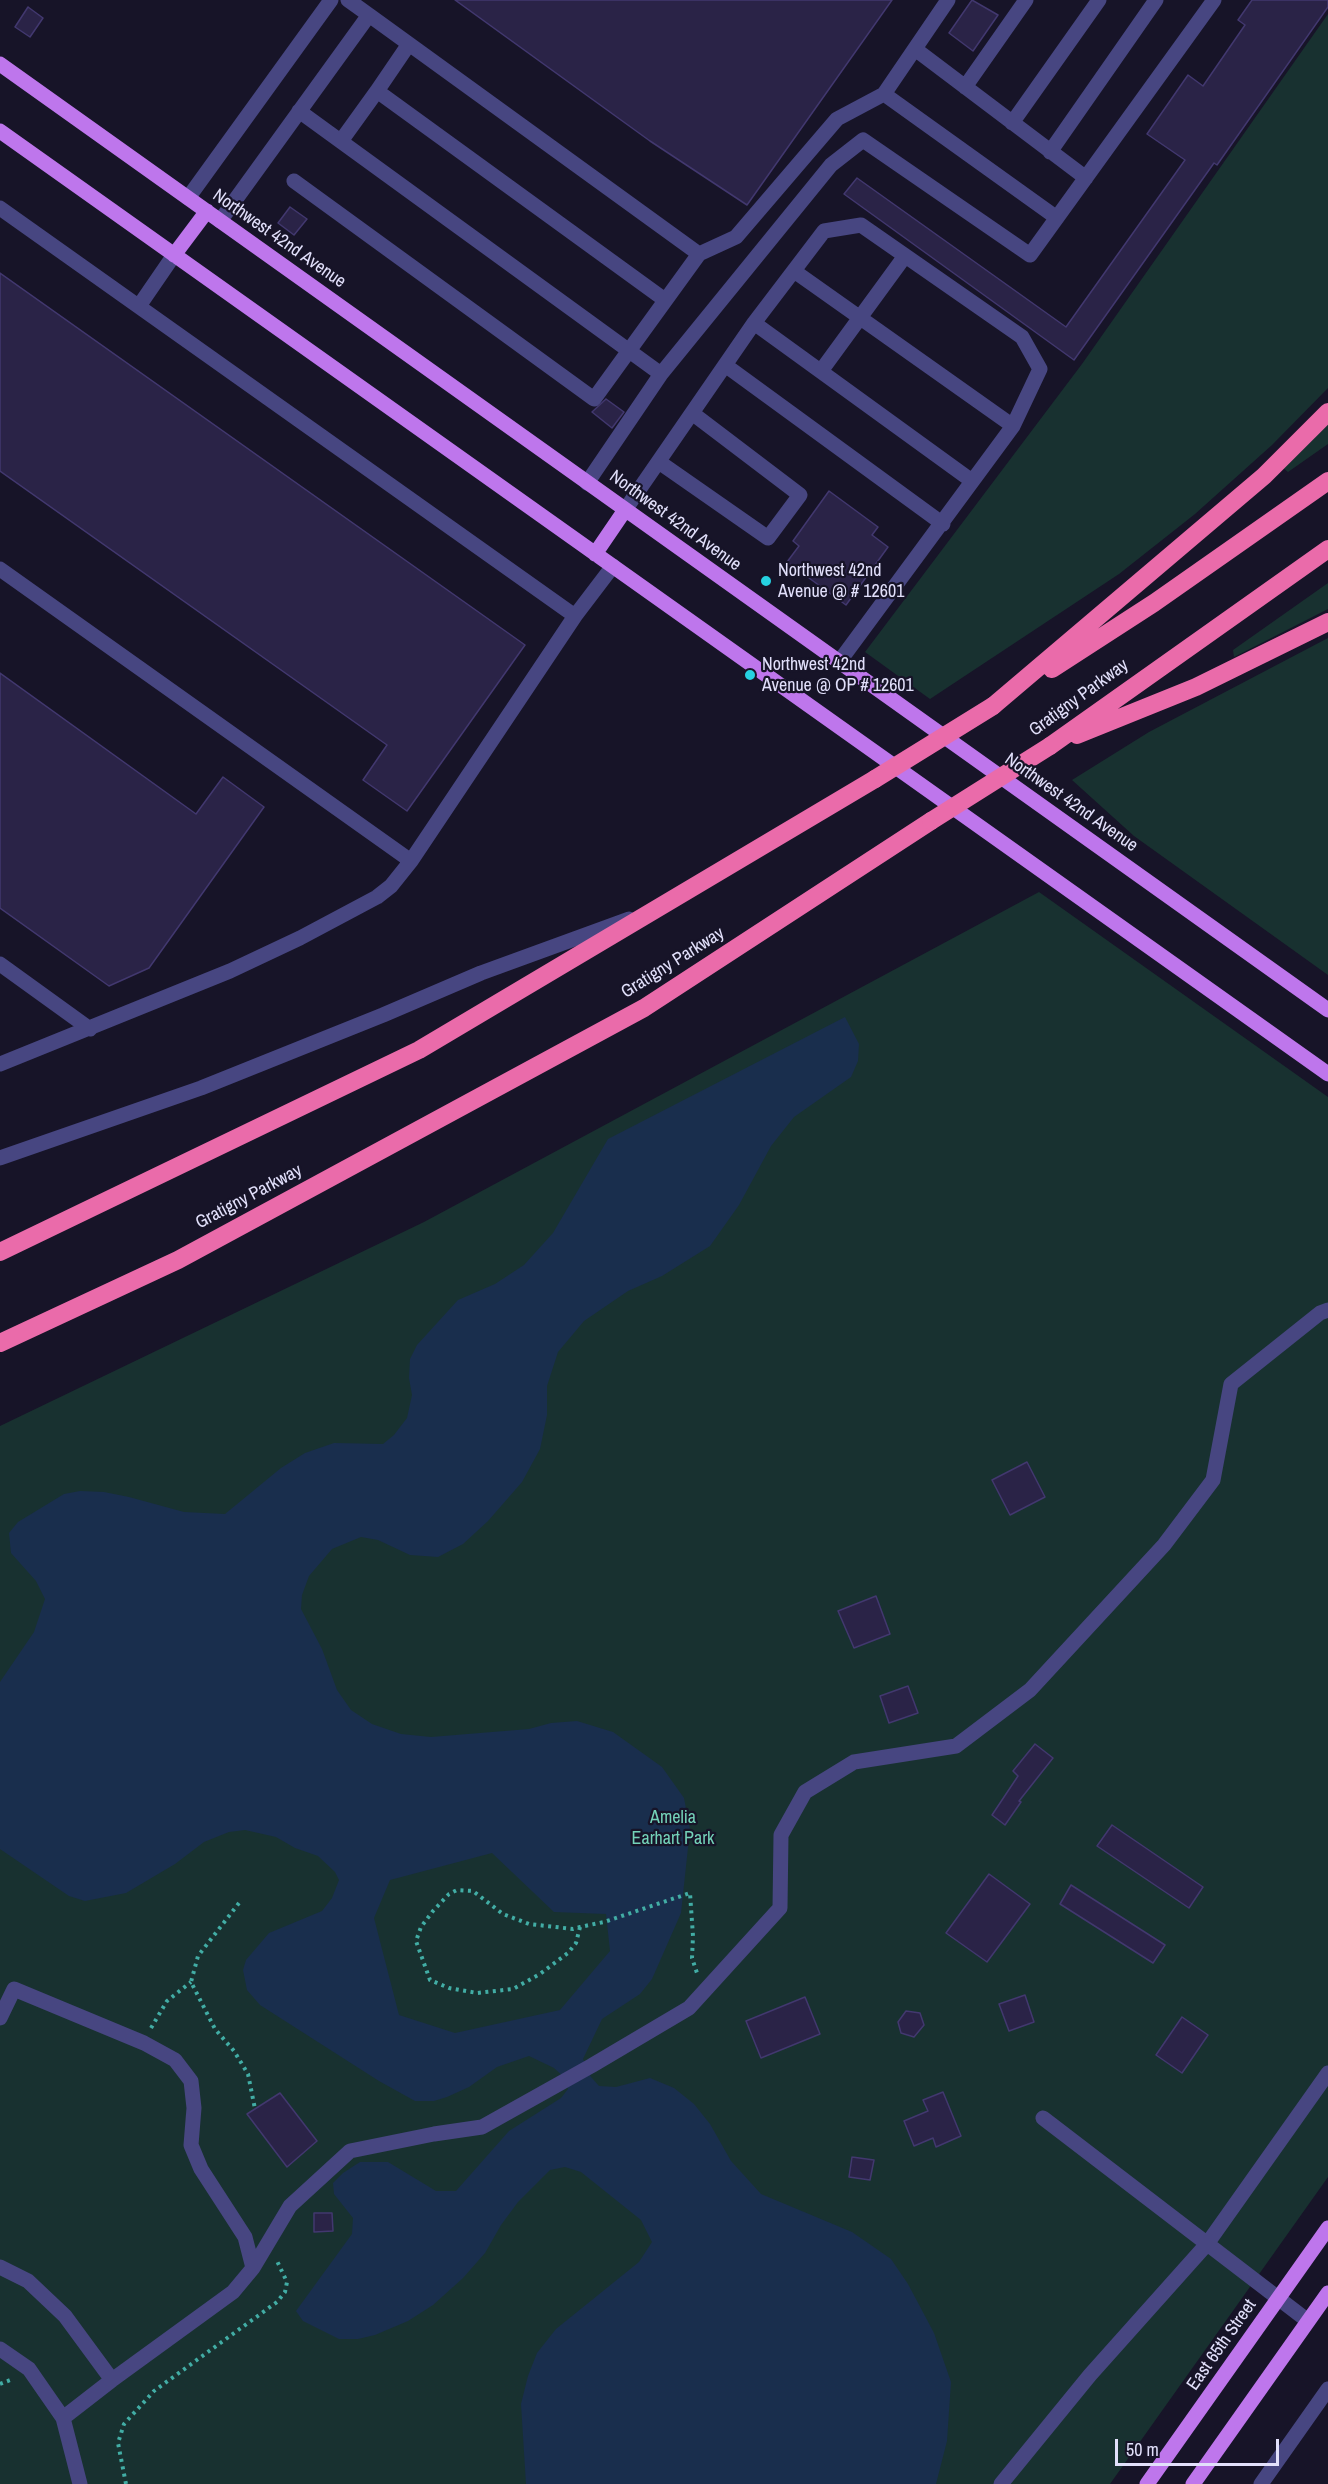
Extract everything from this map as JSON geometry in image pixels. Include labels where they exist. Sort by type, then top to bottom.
[{"type":"highway","points":[[993,706],[1264,476],[1328,412]]},
{"type":"highway","name":"Gratigny Parkway","points":[[0,1252],[418,1050],[662,907],[993,706],[1154,603],[1328,481]]},
{"type":"highway","name":"Gratigny Parkway","points":[[0,1343],[178,1260],[644,1008],[1050,746],[1328,549]]},
{"type":"highway","points":[[1050,746],[1196,687],[1328,622]]},
{"type":"main road","name":"Northwest 42nd Avenue","points":[[0,64],[1328,1010]]},
{"type":"main road","points":[[0,131],[1328,1074]]},
{"type":"main road","points":[[174,255],[207,211]]},
{"type":"main road","points":[[595,554],[625,510]]},
{"type":"main road","name":"East 65th Street","points":[[1152,2482],[1328,2228]]},
{"type":"main road","points":[[1192,2484],[1328,2293]]},
{"type":"street","points":[[188,198],[331,0]]},
{"type":"street","points":[[348,0],[699,254]]},
{"type":"street","points":[[294,181],[594,399],[699,254],[736,237],[837,119],[884,94],[948,0]]},
{"type":"street","points":[[965,87],[1026,0]]},
{"type":"street","points":[[1012,123],[1099,0]]},
{"type":"street","points":[[1050,152],[1156,0]]},
{"type":"street","points":[[587,483],[661,374],[831,165],[863,140],[1030,255],[1214,0]]},
{"type":"street","points":[[220,221],[369,15]]},
{"type":"street","points":[[341,141],[409,44]]},
{"type":"street","points":[[915,49],[1086,178]]},
{"type":"street","points":[[377,91],[665,300]]},
{"type":"street","points":[[884,94],[1057,218]]},
{"type":"street","points":[[299,111],[661,374]]},
{"type":"street","points":[[0,208],[575,616]]},
{"type":"street","points":[[625,510],[754,323],[824,231],[861,225],[1022,337],[1040,369],[1013,426],[943,524],[839,662]]},
{"type":"street","points":[[139,306],[174,255]]},
{"type":"street","points":[[821,371],[905,256]]},
{"type":"street","points":[[794,271],[1013,426]]},
{"type":"street","points":[[754,323],[972,481]]},
{"type":"street","points":[[725,365],[943,524]]},
{"type":"street","points":[[659,462],[768,538],[800,495],[692,413]]},
{"type":"street","points":[[0,1064],[230,971],[361,908],[391,886],[411,861],[575,616],[613,566]]},
{"type":"street","points":[[0,569],[411,861]]},
{"type":"street","points":[[0,1158],[201,1088],[383,1015],[481,972],[662,907]]},
{"type":"street","points":[[0,964],[90,1029]]},
{"type":"street","points":[[63,2418],[233,2292],[253,2268],[290,2206],[350,2151],[482,2127],[689,2008],[780,1908],[782,1835],[805,1792],[854,1762],[956,1746],[1030,1690],[1164,1545],[1213,1480],[1231,1384],[1320,1313],[1328,1310]]},
{"type":"street","points":[[0,2018],[14,1989],[144,2043],[175,2060],[191,2081],[194,2108],[191,2145],[201,2169],[245,2237],[253,2268]]},
{"type":"street","points":[[1001,2484],[1090,2375],[1207,2244],[1328,2073]]},
{"type":"street","points":[[1042,2118],[1308,2321]]},
{"type":"street","points":[[0,2267],[28,2281],[66,2316],[112,2380]]},
{"type":"street","points":[[0,2349],[29,2369],[63,2418],[80,2484]]},
{"type":"street","points":[[1261,2484],[1328,2389]]},
{"type":"path","points":[[580,1927],[576,1943],[549,1969],[513,1989],[477,1993],[449,1988],[430,1980],[416,1941],[433,1911],[449,1894],[457,1890],[473,1891],[503,1914],[529,1924],[573,1929],[580,1927],[604,1922],[690,1893],[692,1958],[699,1980],[709,1987]]},
{"type":"path","points":[[144,2043],[167,2001],[191,1982],[198,1956],[239,1903]]},
{"type":"path","points":[[191,1982],[215,2029],[234,2051],[248,2074],[255,2109]]},
{"type":"path","points":[[126,2484],[118,2443],[124,2424],[154,2391],[277,2302],[285,2292],[287,2282],[276,2256]]},
{"type":"green space","points":[[1328,14],[1328,388],[1272,445],[1195,514],[1119,574],[930,699],[865,652],[1082,364]]},
{"type":"green space","points":[[1328,421],[1328,444],[1288,472],[1282,467]]},
{"type":"green space","points":[[1328,583],[1328,609],[1234,657],[1233,650]]},
{"type":"green space","points":[[1328,638],[1328,975],[1134,836],[1072,780],[1149,732]]},
{"type":"green space","name":"Amelia Earhart Park","points":[[1039,892],[1328,1097],[1328,2177],[1110,2484],[0,2484],[0,1426],[424,1222]]},
{"type":"water","points":[[845,1017],[859,1044],[858,1061],[851,1077],[794,1117],[771,1146],[739,1205],[710,1246],[662,1276],[628,1291],[584,1321],[558,1352],[547,1386],[547,1415],[540,1449],[522,1482],[488,1521],[463,1544],[438,1557],[410,1555],[378,1540],[361,1537],[332,1549],[309,1576],[302,1595],[301,1609],[322,1649],[337,1690],[351,1710],[372,1724],[401,1734],[431,1737],[529,1729],[551,1723],[577,1721],[613,1732],[662,1767],[684,1798],[690,1829],[681,1913],[652,1979],[640,1994],[602,2019],[583,2059],[591,2077],[599,2086],[616,2087],[650,2078],[674,2088],[694,2104],[710,2124],[731,2161],[761,2194],[852,2232],[891,2259],[908,2284],[934,2333],[951,2382],[947,2441],[936,2484],[526,2484],[521,2404],[537,2353],[556,2329],[639,2262],[652,2242],[641,2220],[581,2172],[565,2167],[550,2170],[518,2202],[485,2253],[463,2278],[433,2305],[408,2321],[375,2335],[358,2339],[339,2339],[303,2321],[296,2311],[352,2234],[353,2218],[334,2194],[333,2183],[343,2173],[360,2162],[388,2162],[436,2191],[456,2191],[509,2131],[561,2098],[568,2089],[566,2079],[554,2068],[529,2056],[497,2067],[469,2087],[447,2097],[434,2101],[415,2101],[379,2081],[260,2005],[247,1990],[243,1970],[246,1960],[269,1933],[322,1911],[332,1898],[339,1880],[335,1872],[318,1856],[295,1848],[276,1837],[245,1830],[229,1832],[204,1842],[175,1864],[126,1893],[85,1901],[69,1896],[0,1849],[0,1682],[34,1632],[45,1599],[36,1581],[11,1553],[9,1533],[18,1522],[64,1494],[80,1491],[104,1492],[129,1497],[184,1512],[225,1514],[281,1468],[305,1453],[334,1443],[383,1444],[394,1435],[407,1418],[412,1395],[409,1378],[410,1359],[417,1345],[458,1300],[495,1284],[524,1265],[553,1233],[608,1139]],"holes":[[[492,1853],[554,1912],[606,1914],[610,1951],[560,2010],[455,2033],[399,2015],[374,1918],[390,1880]]]},
{"type":"building","points":[[455,0],[892,0],[747,205],[650,141]]},
{"type":"building","points":[[972,0],[998,15],[973,51],[949,33]]},
{"type":"building","points":[[1252,0],[1328,0],[1328,7],[1217,165],[1214,163],[1074,360],[844,194],[857,178],[1066,327],[1185,160],[1147,134],[1188,75],[1203,86],[1245,25],[1238,20]]},
{"type":"building","points":[[28,7],[43,18],[30,37],[15,27]]},
{"type":"building","points":[[290,207],[307,219],[294,235],[278,223]]},
{"type":"building","points":[[0,273],[525,645],[407,811],[363,780],[387,745],[0,471]]},
{"type":"building","points":[[606,399],[624,412],[612,428],[592,412]]},
{"type":"building","points":[[829,491],[878,527],[872,535],[888,547],[846,605],[787,562],[799,546],[793,541]]},
{"type":"building","points":[[0,673],[196,814],[223,777],[264,807],[149,968],[109,986],[0,908]]},
{"type":"building","points":[[1027,1462],[1045,1497],[1010,1515],[992,1480]]},
{"type":"building","points":[[876,1596],[890,1634],[854,1648],[838,1611]]},
{"type":"building","points":[[908,1686],[918,1713],[889,1723],[880,1696]]},
{"type":"building","points":[[1035,1744],[1053,1758],[1019,1801],[1021,1802],[1005,1825],[992,1815],[1018,1776],[1013,1771]]},
{"type":"building","points":[[1112,1825],[1203,1887],[1189,1908],[1097,1846]]},
{"type":"building","points":[[989,1874],[1030,1904],[987,1962],[946,1933]]},
{"type":"building","points":[[1071,1885],[1165,1945],[1153,1963],[1060,1904]]},
{"type":"building","points":[[1025,1995],[1034,2022],[1009,2031],[999,2004]]},
{"type":"building","points":[[805,1997],[820,2034],[761,2058],[746,2021]]},
{"type":"building","points":[[906,2011],[920,2013],[924,2025],[914,2037],[901,2033],[898,2022]]},
{"type":"building","points":[[1182,2017],[1208,2035],[1182,2073],[1156,2055]]},
{"type":"building","points":[[943,2092],[961,2136],[936,2147],[933,2138],[914,2146],[904,2121],[928,2111],[923,2100]]},
{"type":"building","points":[[280,2093],[317,2141],[287,2167],[247,2114]]},
{"type":"building","points":[[852,2157],[874,2160],[870,2180],[849,2177]]},
{"type":"building","points":[[314,2213],[332,2213],[333,2231],[314,2232]]},
{"type":"place","name":"Northwest 42nd Avenue @ # 12601","points":[[766,581]]},
{"type":"place","name":"Northwest 42nd Avenue @ OP # 12601","points":[[750,675]]}]
